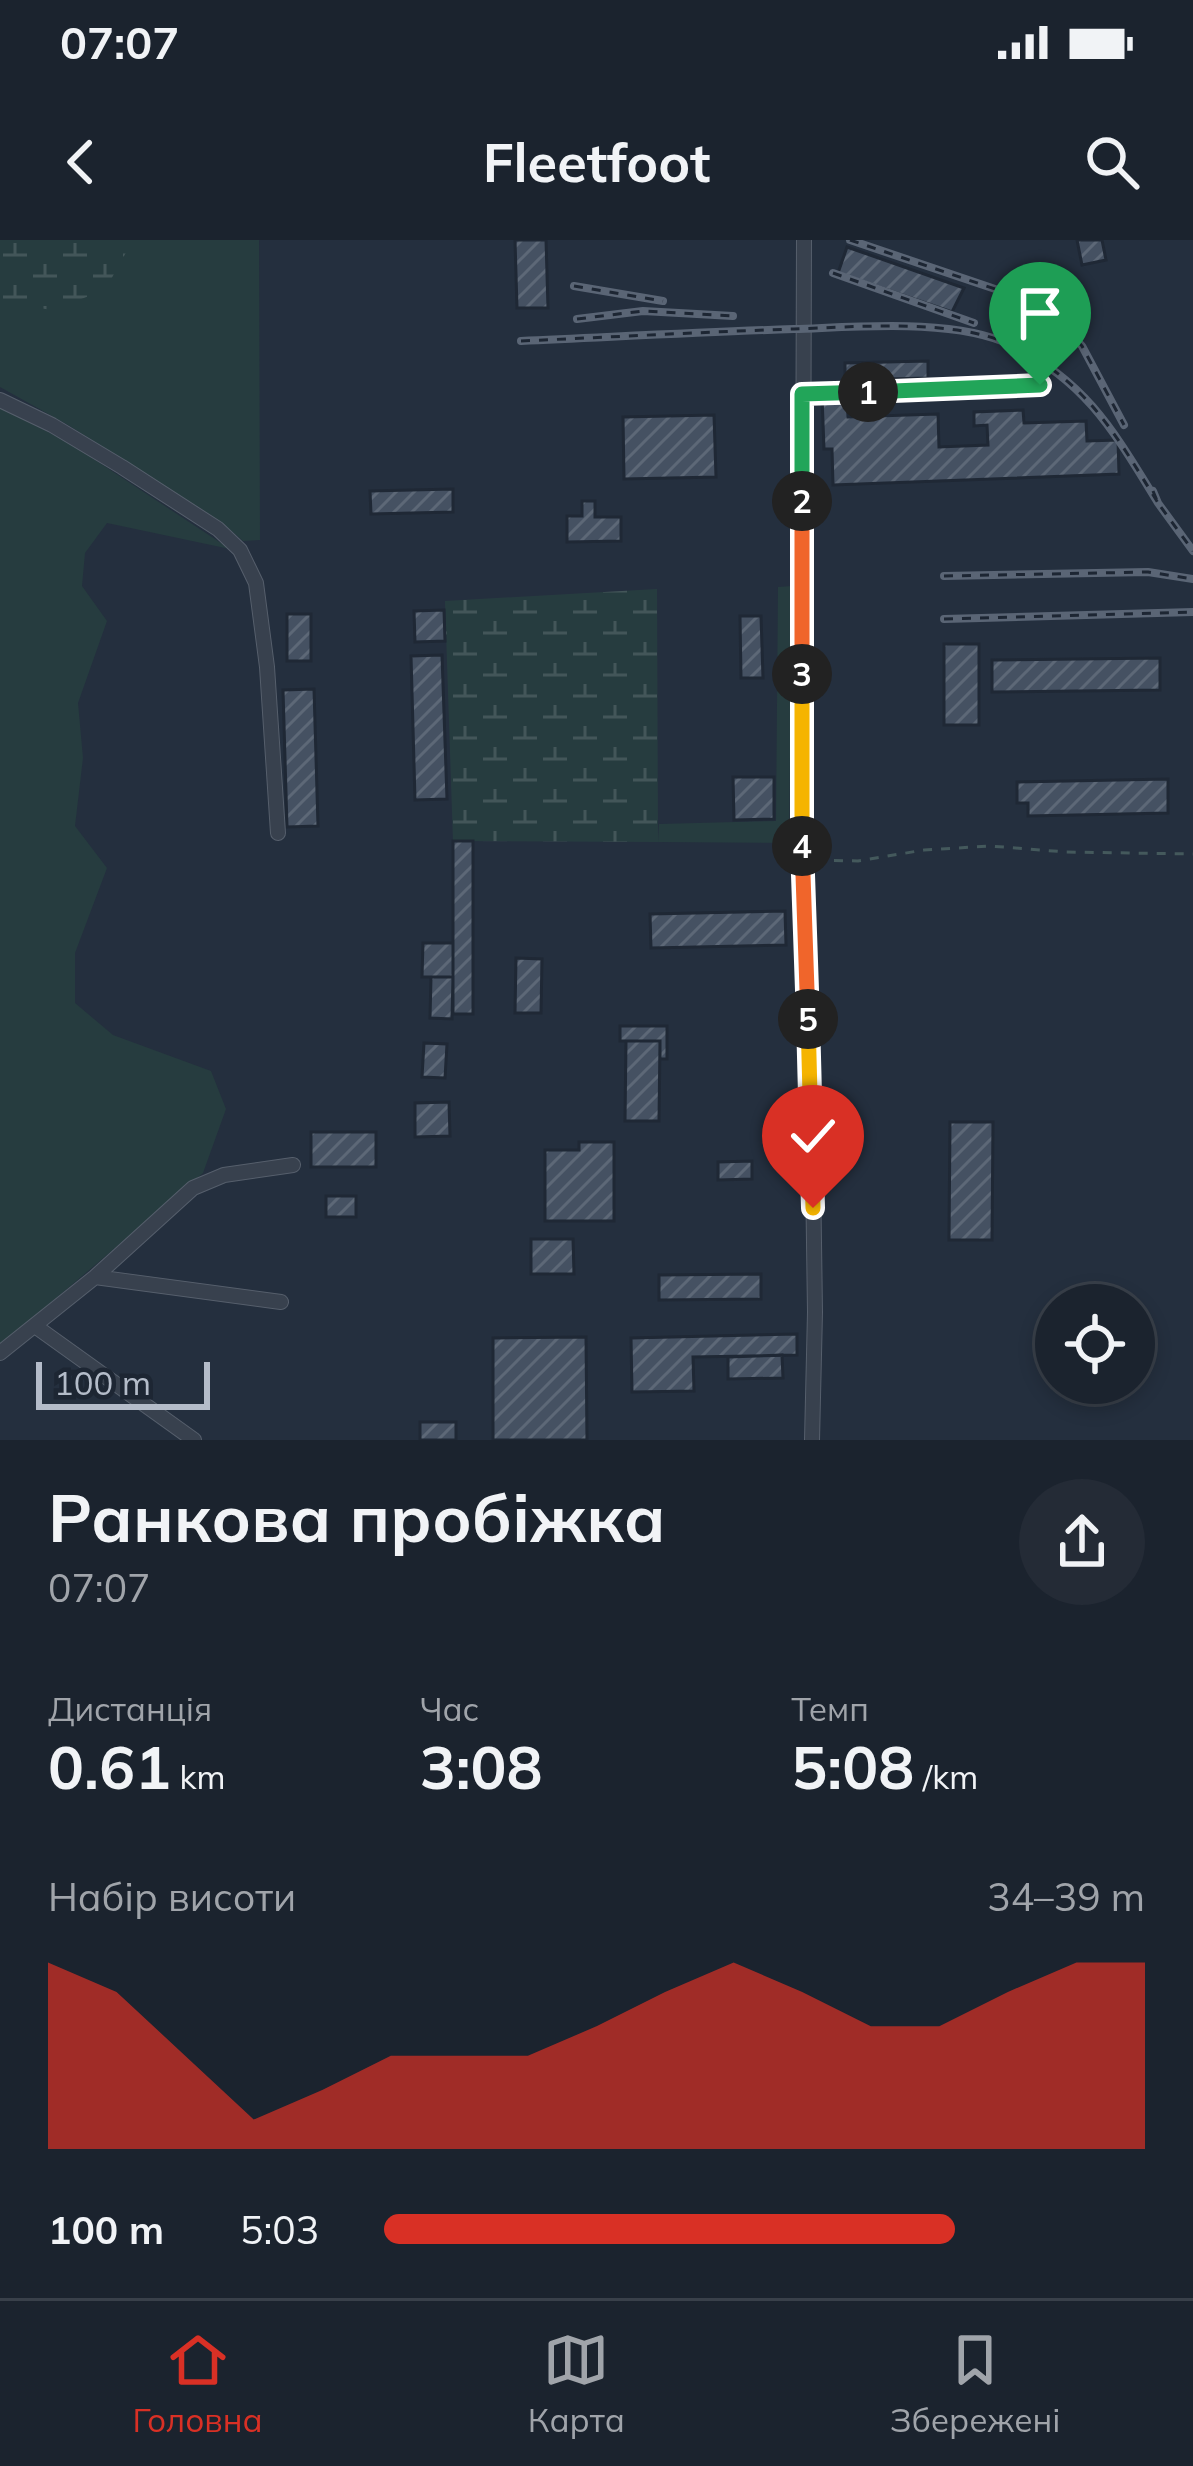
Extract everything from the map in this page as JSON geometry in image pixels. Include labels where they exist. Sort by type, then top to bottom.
[{"type":"street","points":[[804,240],[802,860],[812,1126],[812,1440]]},
{"type":"street","points":[[802,394],[1040,385]]},
{"type":"street","points":[[0,400],[122,467],[218,529],[240,550],[256,583],[278,833]]},
{"type":"street","points":[[0,1353],[193,1188],[224,1175],[293,1165]]},
{"type":"street","points":[[94,1277],[281,1302]]},
{"type":"street","points":[[35,1326],[194,1440]]},
{"type":"path","points":[[802,860],[858,861],[990,846],[1193,854]]},
{"type":"green space","points":[[0,240],[259,240],[260,540],[243,541],[220,521],[0,387]]},
{"type":"green space","points":[[0,240],[133,240],[105,290],[52,310],[0,302]]},
{"type":"green space","points":[[0,408],[68,442],[230,549],[107,523],[85,553],[82,586],[107,621],[78,703],[83,758],[75,826],[107,868],[75,953],[75,1003],[113,1035],[211,1071],[226,1109],[203,1173],[0,1346]]},
{"type":"green space","points":[[792,586],[789,843],[658,842],[659,824],[776,821],[778,587]]},
{"type":"green space","points":[[657,589],[658,842],[453,841],[445,601]]},
{"type":"building","points":[[515,240],[546,240],[548,308],[517,308]]},
{"type":"building","points":[[1077,240],[1102,240],[1106,260],[1082,265]]},
{"type":"building","points":[[847,247],[964,288],[952,312],[838,273]]},
{"type":"building","points":[[928,361],[928,378],[845,380],[845,363]]},
{"type":"building","points":[[847,395],[848,417],[938,414],[939,447],[988,445],[987,425],[974,426],[974,412],[1023,410],[1024,423],[1086,421],[1087,441],[1118,440],[1119,474],[833,485],[832,449],[824,449],[822,396]]},
{"type":"building","points":[[714,415],[716,477],[624,479],[623,417]]},
{"type":"building","points":[[453,489],[453,512],[371,514],[370,491]]},
{"type":"building","points":[[582,501],[595,501],[595,517],[621,517],[621,541],[567,542],[567,516],[582,516]]},
{"type":"building","points":[[444,610],[445,641],[415,642],[414,611]]},
{"type":"building","points":[[287,614],[311,614],[311,661],[287,661]]},
{"type":"building","points":[[740,616],[761,616],[763,678],[741,678]]},
{"type":"building","points":[[944,644],[979,644],[979,725],[944,725]]},
{"type":"building","points":[[442,655],[447,799],[415,800],[411,656]]},
{"type":"building","points":[[1160,658],[1160,690],[992,692],[992,660]]},
{"type":"building","points":[[314,689],[318,826],[287,827],[283,690]]},
{"type":"building","points":[[733,777],[774,777],[774,819],[734,820]]},
{"type":"building","points":[[1168,779],[1168,813],[1028,816],[1028,803],[1017,803],[1017,782]]},
{"type":"building","points":[[453,841],[473,841],[473,1014],[453,1014]]},
{"type":"building","points":[[785,911],[786,945],[651,948],[650,914]]},
{"type":"building","points":[[423,943],[453,943],[453,977],[422,977]]},
{"type":"building","points":[[516,958],[542,959],[541,1013],[515,1013]]},
{"type":"building","points":[[431,977],[453,977],[452,1019],[430,1018]]},
{"type":"building","points":[[620,1026],[667,1026],[667,1059],[660,1059],[660,1041],[620,1041]]},
{"type":"building","points":[[626,1041],[660,1041],[659,1121],[625,1121]]},
{"type":"building","points":[[424,1043],[447,1044],[445,1078],[422,1077]]},
{"type":"building","points":[[449,1102],[450,1136],[415,1137],[415,1103]]},
{"type":"building","points":[[950,1122],[993,1122],[992,1240],[949,1240]]},
{"type":"building","points":[[311,1132],[376,1132],[376,1167],[311,1167]]},
{"type":"building","points":[[579,1142],[614,1142],[614,1221],[545,1221],[545,1150],[579,1150]]},
{"type":"building","points":[[752,1161],[752,1179],[718,1180],[718,1162]]},
{"type":"building","points":[[326,1196],[356,1196],[356,1217],[326,1217]]},
{"type":"building","points":[[531,1239],[573,1239],[574,1274],[531,1274]]},
{"type":"building","points":[[761,1274],[761,1299],[659,1300],[659,1275]]},
{"type":"building","points":[[797,1334],[797,1355],[693,1357],[694,1391],[632,1392],[631,1338]]},
{"type":"building","points":[[586,1337],[587,1440],[493,1440],[493,1338]]},
{"type":"building","points":[[782,1355],[783,1378],[728,1379],[728,1357]]},
{"type":"building","points":[[420,1422],[456,1422],[456,1440],[420,1440]]},
{"type":"railway","points":[[850,240],[1004,292],[1058,320],[1082,346],[1124,425]]},
{"type":"railway","points":[[833,273],[974,323]]},
{"type":"railway","points":[[574,286],[663,301]]},
{"type":"railway","points":[[577,319],[643,311],[733,316]]},
{"type":"railway","points":[[521,341],[876,326],[988,336],[1037,359],[1080,393],[1113,433],[1158,503]]},
{"type":"railway","points":[[1153,491],[1193,551]]},
{"type":"railway","points":[[944,576],[1148,572],[1193,579]]},
{"type":"railway","points":[[944,619],[1193,612]]},
{"type":"route","points":[[813,1208],[802,860],[802,394],[1040,385]]}]
